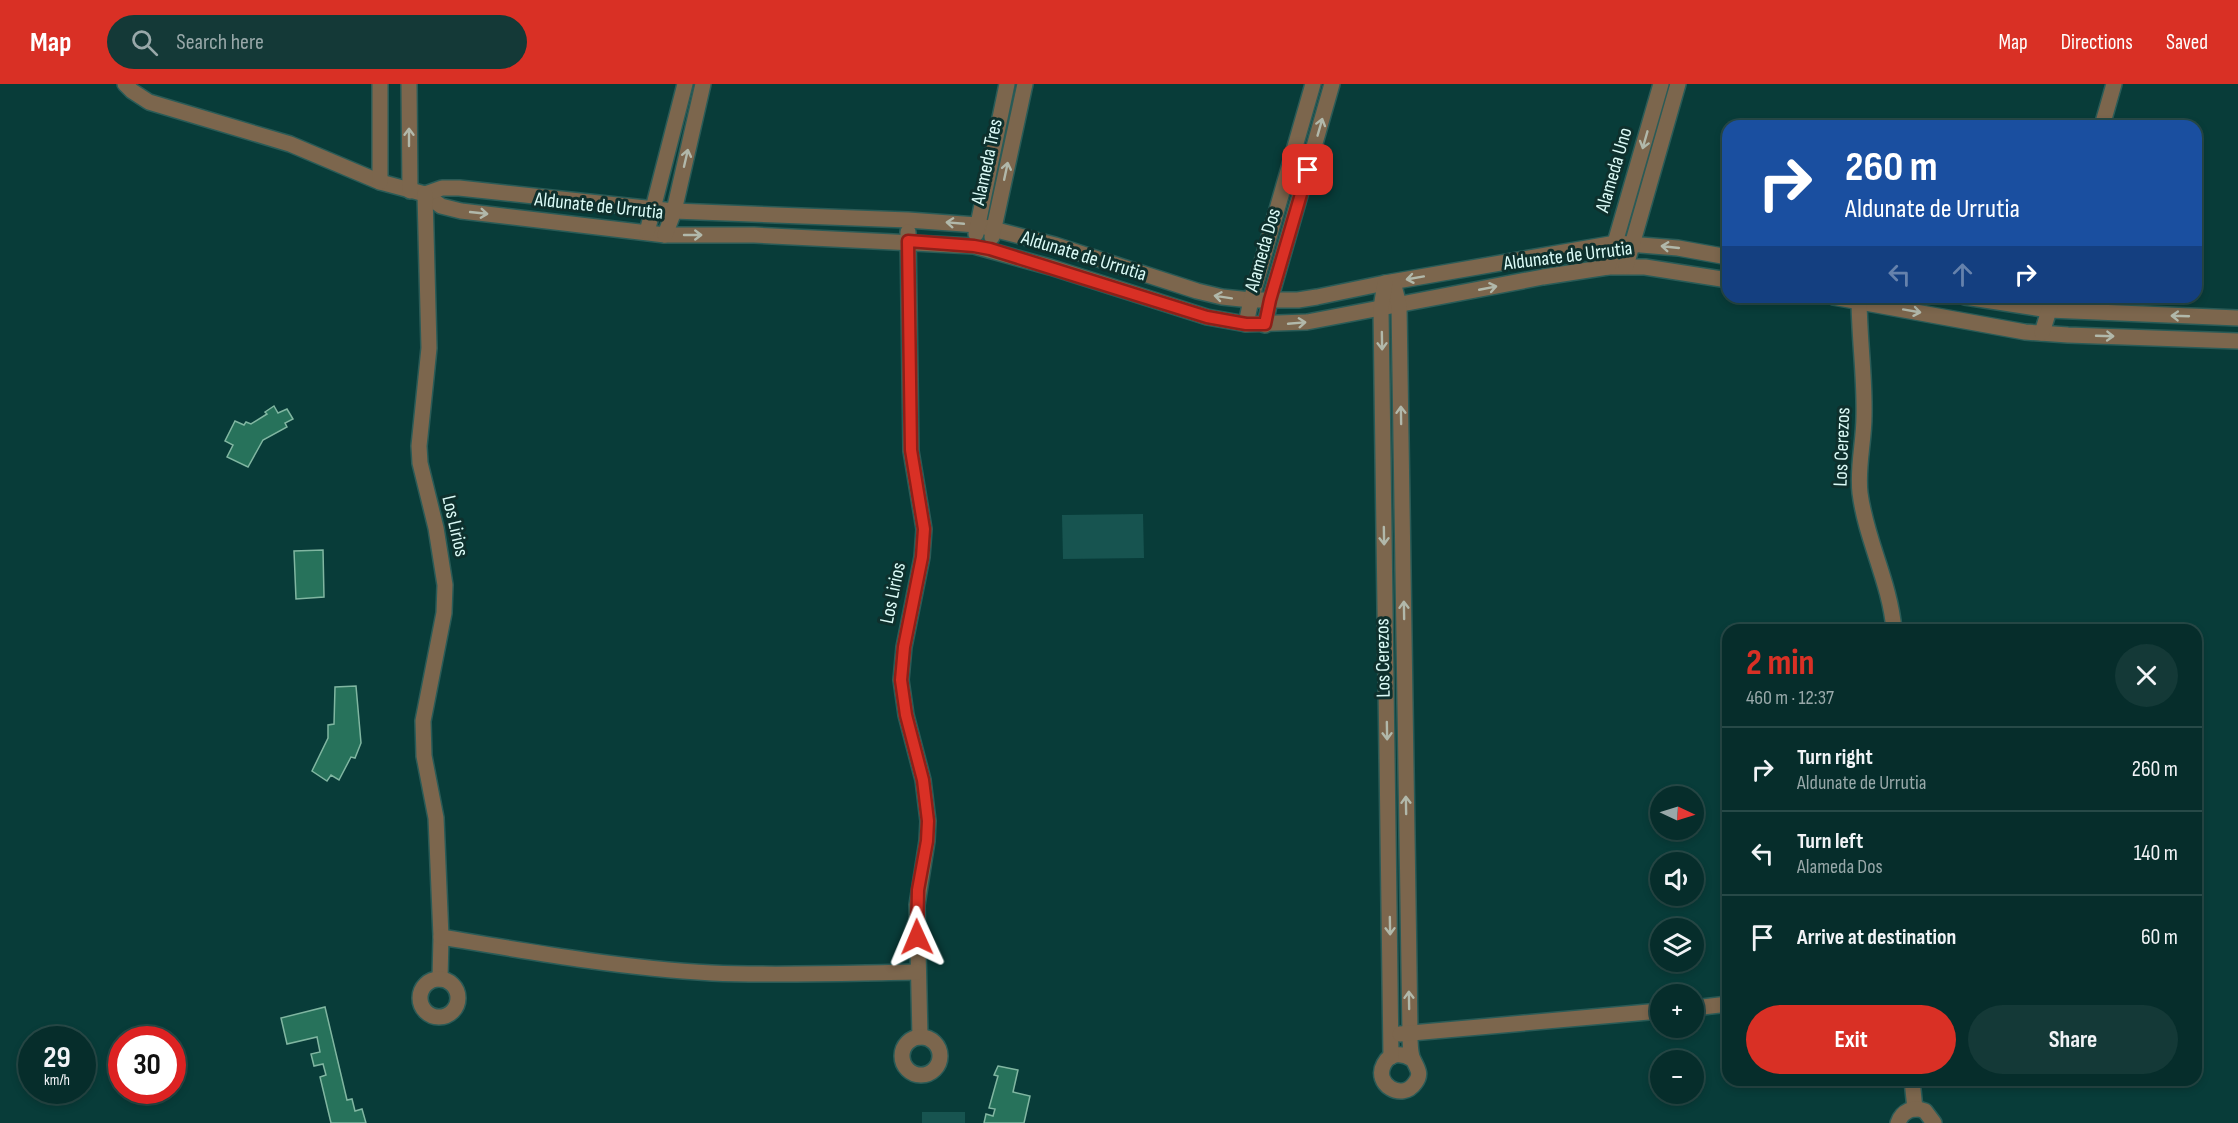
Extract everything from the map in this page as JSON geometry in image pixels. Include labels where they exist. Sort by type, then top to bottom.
[{"type":"street","name":"Aldunate de Urrutia","points":[[125,84],[132,92],[149,102],[282,141],[380,182],[417,193],[441,206],[461,212],[665,235],[754,235],[974,246],[1207,317],[1246,324],[1307,322],[1543,277],[1608,267],[1667,270],[1722,279]]},
{"type":"street","points":[[380,84],[380,182]]},
{"type":"street","name":"Los Lirios","points":[[409,84],[429,348],[419,446],[425,488],[444,569],[445,599],[423,721],[423,738],[436,818],[441,938],[440,979]]},
{"type":"street","points":[[648,232],[685,84]]},
{"type":"street","points":[[665,235],[674,211],[702,84]]},
{"type":"street","name":"Alameda Tres","points":[[974,246],[1007,84]]},
{"type":"street","name":"Alameda Tres","points":[[990,249],[1025,84]]},
{"type":"street","name":"Alameda Dos","points":[[1246,324],[1313,84]]},
{"type":"street","name":"Alameda Dos","points":[[1265,324],[1332,84]]},
{"type":"street","name":"Alameda Uno","points":[[1608,267],[1660,84]]},
{"type":"street","name":"Alameda Uno","points":[[1626,267],[1678,84]]},
{"type":"street","points":[[2104,120],[2114,84]]},
{"type":"street","name":"Aldunate de Urrutia","points":[[417,193],[442,188],[459,188],[674,211],[908,220],[977,225],[994,228],[1197,291],[1222,297],[1251,300],[1317,297],[1389,282],[1616,243],[1632,243],[1722,256]]},
{"type":"street","name":"Los Lirios","points":[[908,220],[911,450],[924,529],[922,557],[904,647],[901,680],[906,715],[923,780],[928,821],[927,841],[917,897],[920,1037]]},
{"type":"street","name":"Los Cerezos","points":[[1389,282],[1399,305],[1410,1034],[1413,1059],[1418,1069],[1417,1080],[1410,1089],[1398,1091],[1388,1087],[1382,1077],[1383,1065],[1391,1057],[1381,308],[1389,282]]},
{"type":"street","name":"Los Cerezos","points":[[1859,303],[1864,392],[1864,420],[1859,467],[1860,495],[1888,593],[1893,624]]},
{"type":"street","points":[[1881,303],[2042,333],[2238,341]]},
{"type":"street","points":[[2042,333],[2051,304],[2238,318]]},
{"type":"street","points":[[441,938],[675,970],[753,974],[917,972]]},
{"type":"street","points":[[1704,1007],[1722,1005]]},
{"type":"street","points":[[1391,1034],[1650,1012]]},
{"type":"street","points":[[1391,1057],[1402,1054],[1413,1059]]},
{"type":"street","points":[[1913,1086],[1915,1108]]},
{"type":"street","points":[[1898,1123],[1905,1112],[1915,1108],[1925,1111],[1934,1123]]},
{"type":"shaded area","points":[[1143,514],[1144,558],[1063,559],[1062,515]]},
{"type":"shaded area","points":[[922,1112],[965,1112],[965,1123],[922,1123]]},
{"type":"building","points":[[274,406],[278,413],[287,409],[293,419],[285,423],[287,427],[263,440],[248,467],[227,457],[233,445],[225,441],[235,421],[244,425],[246,422],[251,424],[267,414],[265,412]]},
{"type":"building","points":[[323,550],[324,597],[296,599],[294,551]]},
{"type":"building","points":[[356,686],[361,743],[355,758],[351,757],[339,780],[331,775],[327,781],[312,771],[328,738],[328,725],[334,724],[335,687]]},
{"type":"building","points":[[325,1007],[347,1100],[352,1099],[355,1111],[362,1109],[366,1123],[331,1123],[320,1077],[326,1075],[323,1064],[314,1066],[311,1054],[320,1052],[317,1037],[287,1044],[281,1018]]},
{"type":"building","points":[[998,1066],[1018,1070],[1013,1092],[1030,1096],[1024,1123],[984,1123],[986,1114],[993,1116],[995,1109],[989,1108],[998,1076],[994,1075]]},
{"type":"route","points":[[917,937],[918,890],[927,841],[927,800],[906,715],[901,680],[904,647],[922,557],[924,529],[911,450],[908,241],[990,249],[1207,317],[1246,324],[1265,324],[1308,170]]}]
